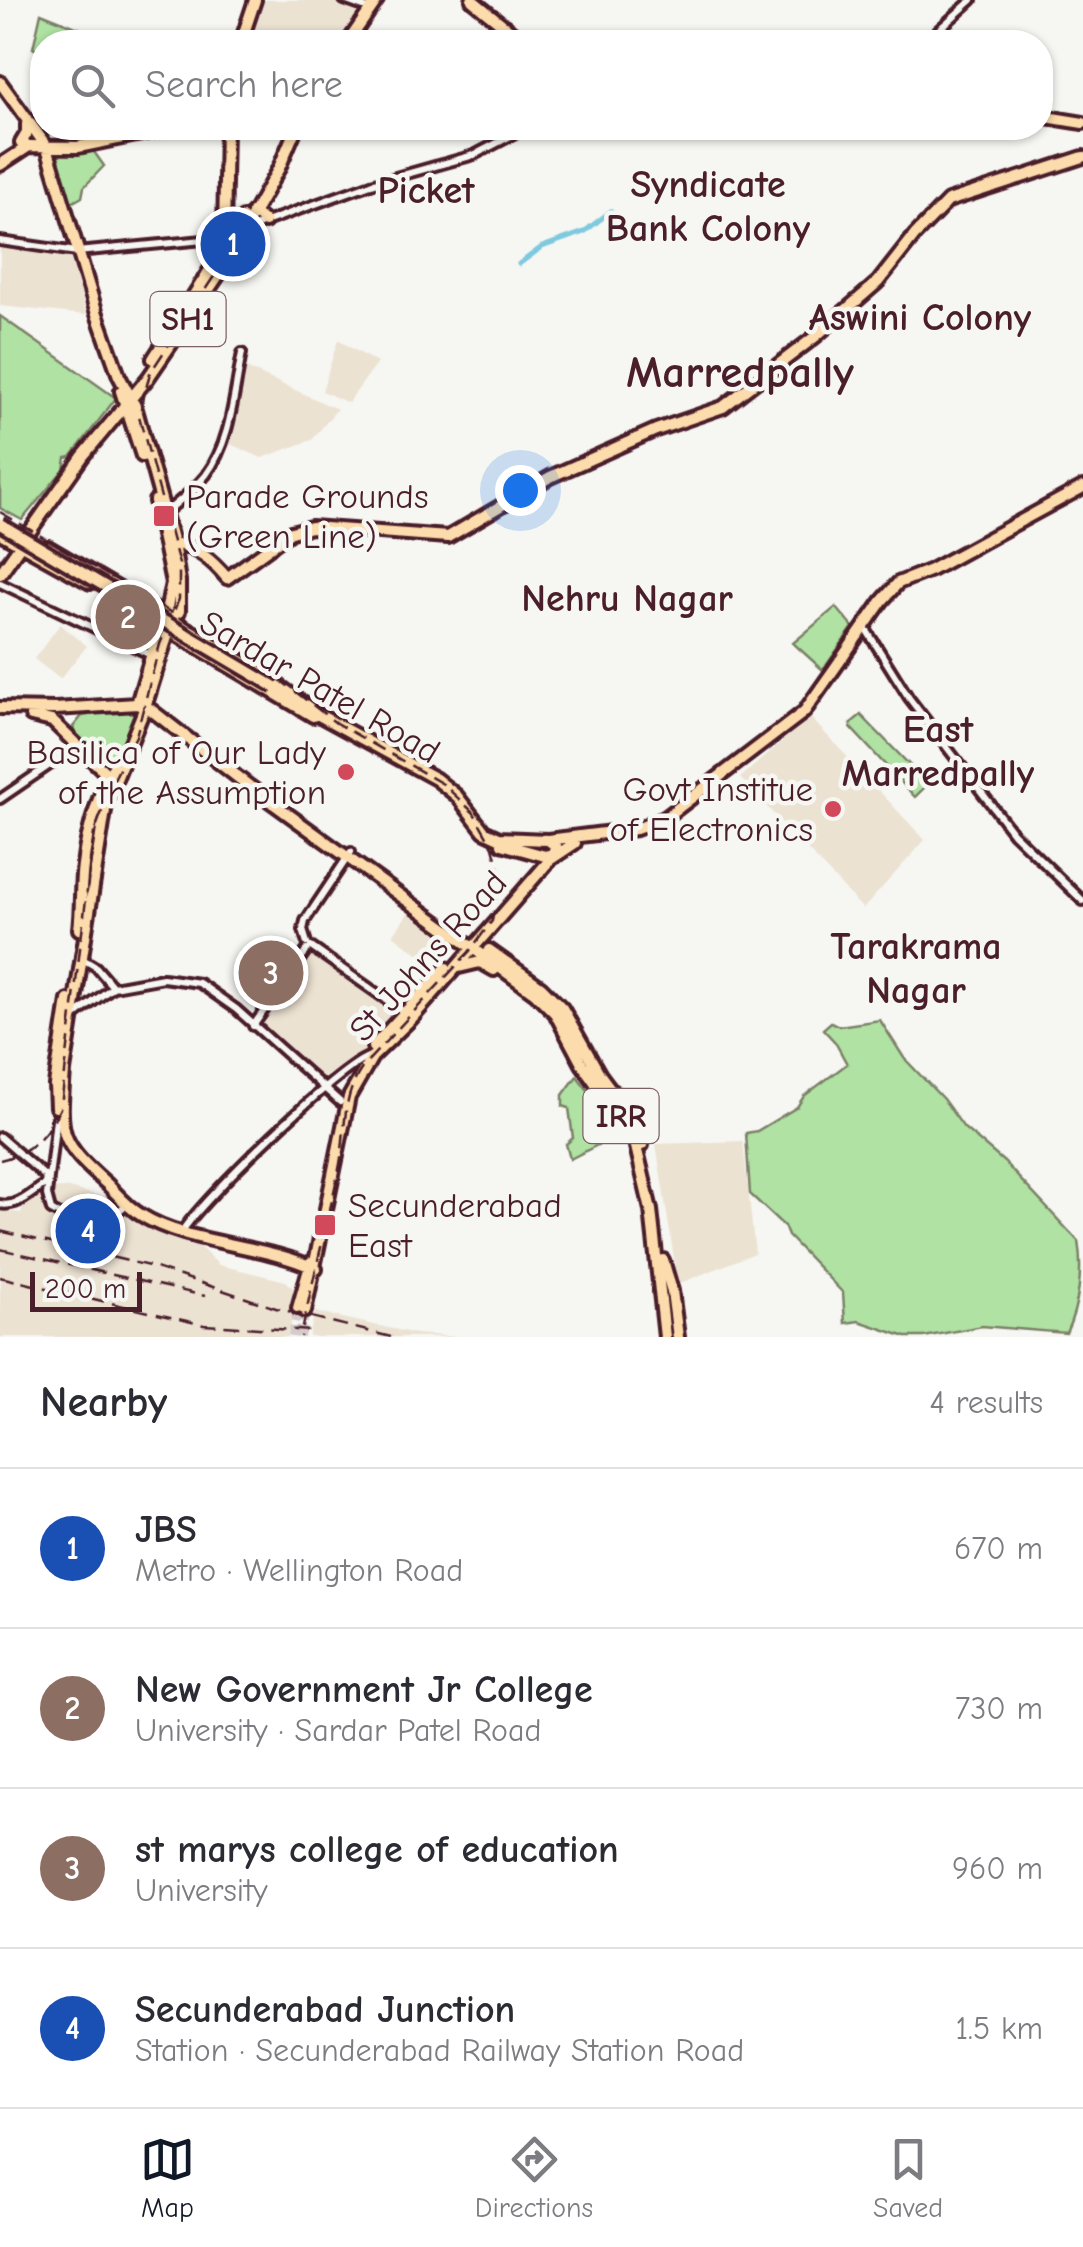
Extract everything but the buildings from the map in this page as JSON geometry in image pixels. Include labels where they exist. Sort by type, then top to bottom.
[{"type":"main road","points":[[472,0],[509,30]]},
{"type":"main road","points":[[244,30],[250,3]]},
{"type":"main road","points":[[354,30],[372,3]]},
{"type":"main road","points":[[0,84],[30,126]]},
{"type":"main road","points":[[1053,118],[1083,122]]},
{"type":"main road","points":[[0,162],[22,143],[86,140]]},
{"type":"main road","points":[[0,162],[41,141],[78,147],[112,140]]},
{"type":"main road","points":[[228,140],[232,242]]},
{"type":"main road","points":[[229,140],[235,220],[232,242]]},
{"type":"main road","name":"SH1","points":[[235,220],[272,174],[288,140]]},
{"type":"main road","name":"SH1","points":[[0,574],[14,547],[128,398],[253,212],[286,156],[291,140]]},
{"type":"main road","points":[[41,141],[75,252],[141,426],[180,581],[133,736],[125,754],[116,760],[84,860],[80,957],[61,1114],[64,1133],[80,1161],[125,1206]]},
{"type":"main road","points":[[173,543],[208,557],[227,578],[291,532],[312,527],[448,537],[550,476],[656,430],[723,407],[878,282],[948,201],[1083,157]]},
{"type":"main road","points":[[253,212],[265,222]]},
{"type":"main road","name":"SH1","points":[[128,398],[148,378],[232,242]]},
{"type":"main road","points":[[141,426],[140,401],[148,378]]},
{"type":"main road","points":[[128,398],[166,543],[172,584],[169,619],[156,633],[141,706]]},
{"type":"main road","points":[[552,850],[636,830],[665,818],[804,712],[894,587],[1083,487]]},
{"type":"main road","points":[[1,528],[14,547]]},
{"type":"main road","points":[[1,528],[311,712]]},
{"type":"main road","name":"Sardar Patel Road","points":[[1,528],[14,547],[97,581]]},
{"type":"main road","name":"Sardar Patel Road","points":[[14,547],[97,581],[261,672],[311,712],[442,790],[473,828],[490,841],[545,856],[552,850]]},
{"type":"main road","points":[[552,850],[662,826],[793,729],[841,662]]},
{"type":"main road","points":[[0,711],[43,713],[141,706],[470,944]]},
{"type":"main road","points":[[76,747],[68,726],[80,708]]},
{"type":"main road","name":"Sardar Patel Road","points":[[311,712],[448,786],[492,836],[552,850]]},
{"type":"main road","points":[[43,713],[112,778]]},
{"type":"main road","points":[[133,736],[148,723],[162,719]]},
{"type":"main road","name":"St Johns Road","points":[[312,1270],[335,1156],[340,1102],[370,1056],[454,969],[470,944],[498,920],[552,850],[575,842]]},
{"type":"main road","name":"St Johns Road","points":[[408,1016],[535,868],[538,859],[530,850]]},
{"type":"main road","points":[[498,920],[494,940],[508,963]]},
{"type":"main road","points":[[81,935],[59,1053],[56,1119],[68,1158],[125,1206],[149,1220],[312,1270]]},
{"type":"main road","name":"IRR","points":[[470,944],[508,963],[562,1008],[594,1074]]},
{"type":"main road","name":"IRR","points":[[470,944],[552,1010],[639,1132],[657,1209],[672,1337]]},
{"type":"main road","points":[[454,969],[484,963],[552,1010]]},
{"type":"main road","name":"St Johns Road","points":[[302,1310],[344,1107],[370,1056]]},
{"type":"main road","points":[[181,1232],[298,1261],[312,1270]]},
{"type":"main road","points":[[298,1261],[306,1260],[315,1246]]},
{"type":"street","points":[[344,0],[372,3]]},
{"type":"street","points":[[938,30],[972,0]]},
{"type":"street","points":[[232,242],[265,222],[371,184],[474,155],[503,140]]},
{"type":"street","points":[[0,241],[75,252],[232,242],[280,218]]},
{"type":"street","points":[[205,242],[216,250],[219,259]]},
{"type":"street","points":[[165,513],[208,473],[219,452],[242,353]]},
{"type":"street","points":[[0,583],[151,655]]},
{"type":"street","points":[[865,627],[909,698],[1012,833],[1083,900]]},
{"type":"street","points":[[0,799],[76,747]]},
{"type":"street","points":[[349,854],[305,921],[303,930],[308,947],[408,1016]]},
{"type":"street","points":[[253,1026],[308,947]]},
{"type":"street","points":[[80,957],[96,967],[113,987]]},
{"type":"street","points":[[72,1018],[113,987],[163,978],[199,984],[220,996],[340,1102]]},
{"type":"street","points":[[181,1232],[202,1205],[323,1090],[370,1056]]},
{"type":"street","points":[[56,1119],[47,1195],[52,1210],[100,1223],[125,1206]]},
{"type":"street","points":[[0,1138],[46,1176],[45,1184],[14,1204],[0,1204]]},
{"type":"street","points":[[38,1167],[47,1161],[54,1145]]},
{"type":"shaded area","points":[[258,0],[341,0],[360,9],[347,30],[252,30]]},
{"type":"shaded area","points":[[0,245],[72,255],[86,315],[0,306]]},
{"type":"shaded area","points":[[338,340],[377,363],[348,403],[322,391]]},
{"type":"shaded area","points":[[244,367],[337,409],[312,440],[262,458],[221,440]]},
{"type":"shaded area","points":[[60,624],[87,646],[60,679],[34,659]]},
{"type":"shaded area","name":"Govt Institue of Electronics","points":[[810,717],[925,840],[863,909],[740,778]]},
{"type":"shaded area","points":[[411,909],[447,934],[428,961],[393,935]]},
{"type":"shaded area","points":[[309,953],[398,1013],[368,1051],[320,1085],[256,1026]]},
{"type":"shaded area","points":[[743,1141],[755,1253],[678,1284],[656,1144]]},
{"type":"shaded area","points":[[68,1188],[105,1197],[147,1226],[192,1240],[219,1265],[286,1281],[298,1293],[288,1337],[0,1337],[0,1210],[21,1213],[24,1202],[42,1189]]},
{"type":"shaded area","points":[[315,1312],[416,1334],[462,1337],[309,1337]]},
{"type":"green space","points":[[41,13],[83,30],[37,30]]},
{"type":"green space","points":[[92,149],[104,166],[84,187],[82,197],[68,205],[52,154]]},
{"type":"green space","points":[[0,316],[116,398],[22,520],[0,508]]},
{"type":"green space","points":[[836,607],[853,627],[823,670],[793,643]]},
{"type":"green space","points":[[134,710],[130,732],[108,766],[104,766],[81,745],[73,727],[82,716]]},
{"type":"green space","points":[[861,715],[928,784],[915,797],[851,728],[851,723]]},
{"type":"green space","points":[[880,1020],[904,1058],[964,1128],[1004,1162],[1078,1241],[1079,1288],[1066,1333],[982,1326],[906,1337],[859,1321],[845,1323],[843,1293],[750,1194],[746,1133],[757,1131],[797,1107],[804,1096],[847,1064],[823,1029],[831,1022],[839,1026]]},
{"type":"green space","points":[[577,1076],[621,1133],[570,1159],[566,1144],[573,1138],[563,1095]]},
{"type":"waterway","points":[[519,264],[542,247],[584,232],[611,211]]},
{"type":"tunnel","points":[[293,1337],[298,1308]]},
{"type":"tunnel","points":[[300,1337],[305,1311]]},
{"type":"railway","points":[[0,1160],[21,1153],[37,1141],[61,1106],[94,833],[114,779],[136,736],[160,644],[179,599],[179,564],[139,416],[150,373],[246,228]]},
{"type":"railway","points":[[0,512],[262,666],[336,723],[443,784],[474,813],[493,847],[501,877],[492,921],[469,952],[357,1076],[301,1337]]},
{"type":"railway","points":[[0,1231],[153,1267],[276,1308],[391,1337]]},
{"type":"railway","points":[[0,1249],[205,1296]]},
{"type":"railway","points":[[0,1277],[204,1325],[315,1331]]},
{"type":"place","name":"JBS","points":[[233,244]]},
{"type":"place","name":"Parade Grounds (Green Line)","points":[[164,516]]},
{"type":"place","name":"New Government Jr College","points":[[128,617]]},
{"type":"place","name":"Basilica of Our Lady of the Assumption","points":[[346,772]]},
{"type":"place","name":"Govt Institue of Electronics","points":[[833,809]]},
{"type":"place","name":"st marys college of education","points":[[271,973]]},
{"type":"place","name":"Secunderabad East","points":[[325,1225]]},
{"type":"place","name":"Secunderabad Junction","points":[[88,1231]]},
{"type":"district","name":"Picket","points":[[426,191]]},
{"type":"district","name":"Syndicate Bank Colony","points":[[708,207]]},
{"type":"district","name":"Aswini Colony","points":[[920,318]]},
{"type":"district","name":"Marredpally","points":[[740,372]]},
{"type":"district","name":"Nehru Nagar","points":[[627,599]]},
{"type":"district","name":"East Marredpally","points":[[938,752]]},
{"type":"district","name":"Tarakrama Nagar","points":[[916,969]]}]
